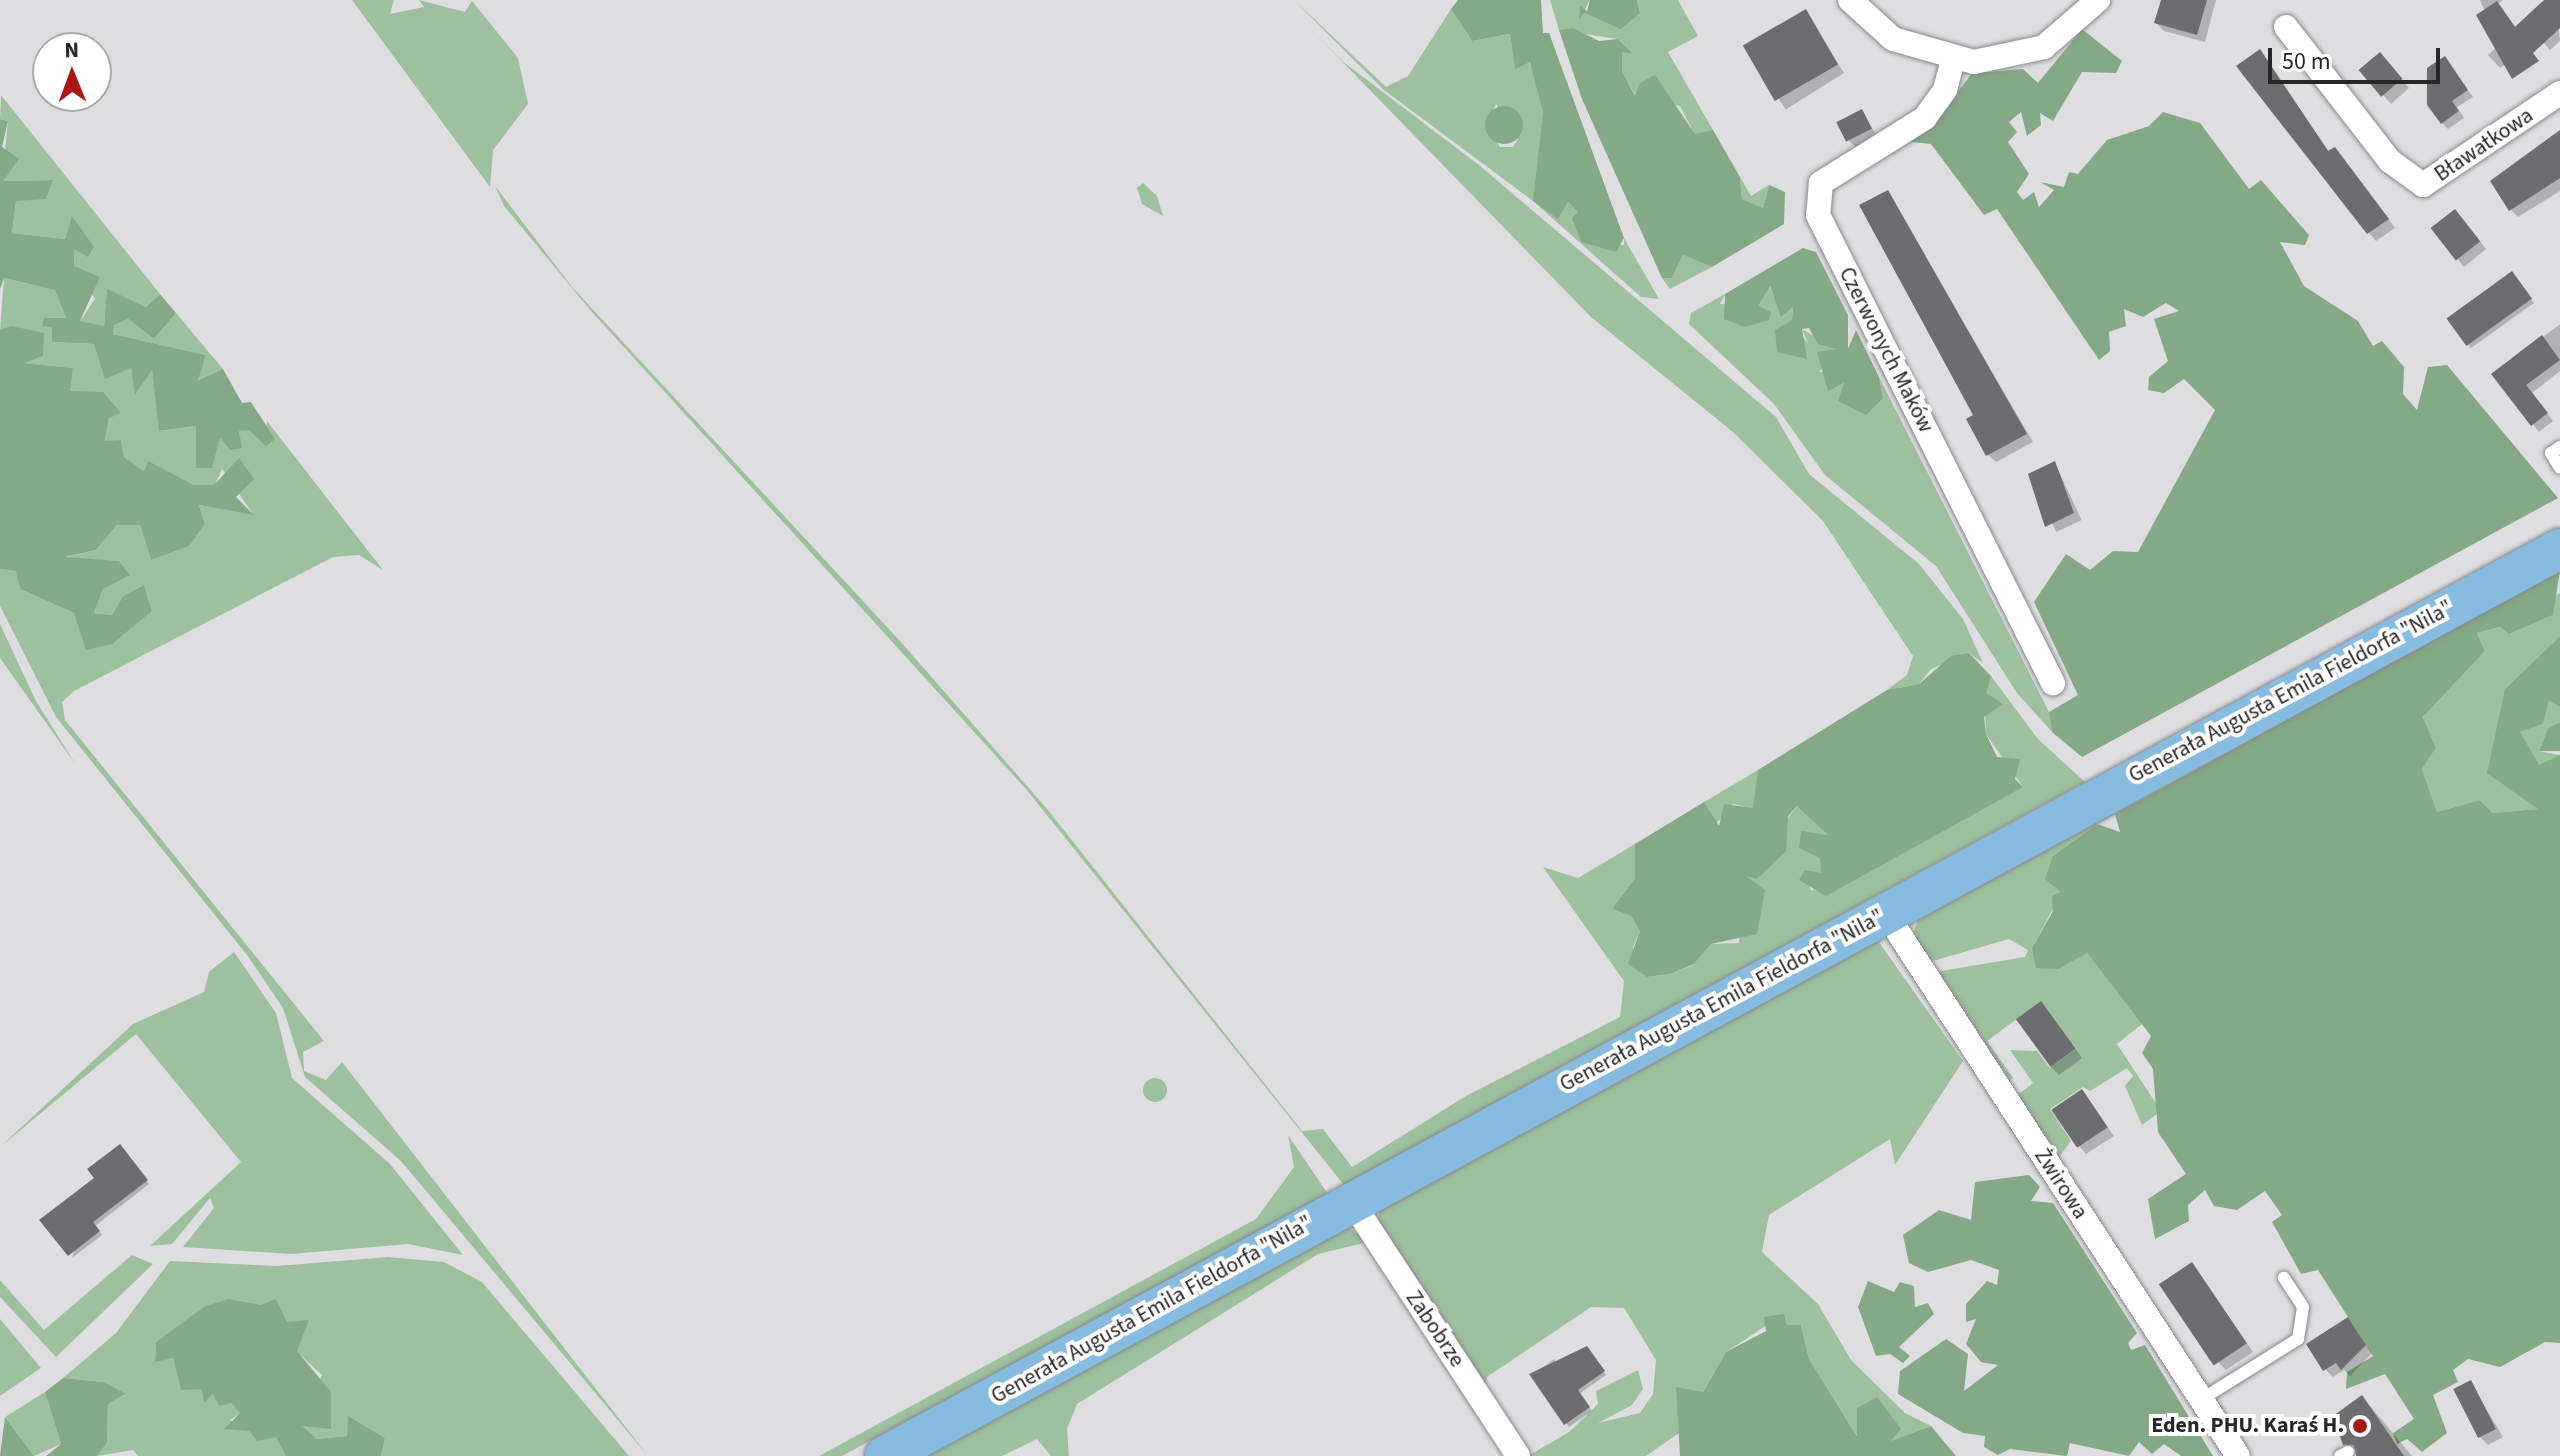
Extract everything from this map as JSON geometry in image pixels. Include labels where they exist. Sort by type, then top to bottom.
[{"type":"main road","name":"Generała Augusta Emila Fieldorfa \"Nila\"","points":[[885,1456],[2560,549]]},
{"type":"street","points":[[1850,0],[1874,29],[1953,60],[1996,61],[2044,47],[2098,0]]},
{"type":"street","name":"Bławatkowa","points":[[2286,27],[2390,161],[2423,185],[2560,93]]},
{"type":"street","name":"Czerwonych Maków","points":[[1953,60],[1945,90],[1925,118],[1821,183],[1818,215],[2053,683]]},
{"type":"street","name":"Żwirowa","points":[[1885,912],[2238,1456]]},
{"type":"street","name":"Zabobrze","points":[[1352,1202],[1518,1456]]},
{"type":"lane","points":[[2560,447],[2551,453],[2560,468]]},
{"type":"lane","points":[[2202,1399],[2298,1339],[2303,1307],[2284,1278]]},
{"type":"green space","points":[[352,0],[394,0],[390,14],[424,7],[419,0],[465,12],[472,1],[518,58],[528,104],[493,150],[490,187]]},
{"type":"green space","points":[[1294,0],[1386,87],[1408,76],[1451,9],[1472,41],[1510,34],[1515,68],[1529,61],[1535,77],[1563,207],[1568,202],[1578,212],[1593,242],[1624,245],[1624,238],[1659,299],[1641,297],[1533,201],[1384,90]],"holes":[[[1496,104],[1518,139],[1513,147],[1500,147],[1486,124]]]},
{"type":"green space","points":[[1458,0],[1541,0],[1543,33],[1549,33],[1624,238],[1616,252],[1581,242],[1572,218],[1578,212],[1568,202],[1558,219],[1533,201],[1543,113],[1530,62],[1515,69],[1510,34],[1472,41],[1451,9]]},
{"type":"green space","points":[[1550,0],[1590,0],[1580,18],[1585,13],[1615,23],[1640,13],[1637,0],[1678,0],[1698,36],[1668,52],[1713,130],[1695,135],[1680,106],[1636,97],[1622,71],[1622,51],[1631,53],[1618,39],[1559,30]]},
{"type":"green space","points":[[1590,0],[1637,0],[1640,13],[1621,29],[1585,13],[1579,19],[1580,6],[1587,11]]},
{"type":"green space","points":[[1287,5],[1342,61],[1479,165],[1776,417],[1809,474],[1919,564],[1963,619],[1983,663],[1969,653],[1931,669],[1919,684],[1887,690],[1907,675],[1913,656],[1823,521],[1733,432],[1591,317]]},
{"type":"green space","points":[[1573,28],[1599,41],[1618,39],[1633,54],[1622,52],[1622,71],[1635,96],[1640,83],[1655,75],[1695,134],[1713,130],[1740,177],[1742,199],[1763,208],[1769,185],[1785,192],[1784,224],[1712,267],[1683,255],[1672,278],[1662,278],[1582,99],[1559,30]]},
{"type":"green space","points":[[2082,29],[2122,61],[2116,73],[2082,72],[2053,121],[2040,113],[2041,125],[2027,136],[2021,112],[2009,122],[2017,132],[2008,142],[2029,174],[2017,192],[2023,200],[2034,192],[2039,207],[2054,190],[2040,182],[2064,187],[2069,172],[2078,174],[2107,140],[2149,126],[2163,112],[2200,123],[2249,189],[2261,180],[2309,235],[2305,245],[2280,242],[2304,286],[2358,321],[2373,346],[2382,341],[2404,367],[2403,394],[2417,410],[2428,367],[2447,365],[2558,498],[2082,757],[2052,732],[2049,712],[2078,695],[2034,602],[2066,554],[2090,570],[2113,551],[2138,552],[2215,410],[2184,379],[2164,393],[2148,390],[2149,377],[2168,361],[2154,319],[2179,311],[2166,303],[2143,317],[2124,309],[2126,326],[2109,332],[2110,351],[2099,360],[1997,209],[1984,215],[1931,144],[1902,141],[1939,117],[1972,73],[2023,69],[2038,83]]},
{"type":"green space","points":[[1,95],[160,294],[146,307],[107,290],[104,327],[80,321],[95,299],[74,266],[72,217],[65,239],[12,233],[16,201],[52,180],[2,181],[8,121],[0,119]]},
{"type":"green space","points":[[1504,106],[1517,112],[1523,125],[1517,138],[1504,144],[1491,138],[1485,125],[1491,112]]},
{"type":"green space","points":[[0,119],[8,121],[2,147],[19,159],[3,181],[53,180],[46,199],[16,201],[12,233],[65,239],[72,216],[94,247],[88,257],[74,249],[74,266],[100,277],[80,321],[104,326],[107,289],[146,307],[160,294],[176,313],[154,339],[128,319],[114,325],[113,334],[206,355],[198,380],[223,369],[242,403],[251,402],[275,439],[266,446],[249,430],[239,431],[242,448],[230,450],[220,437],[212,468],[196,468],[196,426],[159,431],[152,370],[135,395],[131,368],[105,379],[94,344],[52,342],[52,327],[42,326],[44,318],[66,318],[55,290],[4,278],[0,289]]},
{"type":"green space","points":[[1740,177],[1751,196],[1769,185],[1763,208],[1742,199]]},
{"type":"green space","points":[[1143,183],[1157,196],[1163,216],[1142,204],[1137,188]]},
{"type":"green space","points":[[495,186],[572,287],[900,641],[1048,810],[1302,1131],[1323,1129],[1352,1167],[1466,1096],[1620,1017],[1624,981],[1543,867],[1578,878],[1635,844],[1635,878],[1612,909],[1631,916],[1640,931],[1633,947],[1647,977],[1670,974],[1693,965],[1711,944],[1739,943],[1743,874],[1798,805],[1829,836],[1821,874],[1805,870],[1811,891],[2023,787],[1986,734],[1984,681],[1991,676],[2038,739],[2085,782],[1344,1185],[1026,789],[592,312],[504,206]]},
{"type":"green space","points":[[1803,248],[1816,252],[1848,315],[1848,349],[1856,330],[1879,377],[1883,398],[1866,415],[1838,401],[1844,383],[1828,391],[1817,352],[1836,349],[1818,344],[1809,328],[1802,329],[1807,359],[1777,352],[1775,330],[1792,320],[1793,307],[1781,317],[1770,286],[1758,306],[1771,312],[1769,320],[1745,327],[1724,319],[1725,294]]},
{"type":"green space","points":[[1683,255],[1712,267],[1670,289],[1662,278],[1672,278]]},
{"type":"green space","points":[[4,278],[55,290],[66,318],[52,327],[52,342],[94,344],[131,368],[136,394],[152,369],[160,431],[196,426],[212,447],[220,436],[241,447],[239,431],[249,429],[266,445],[267,421],[383,570],[359,555],[333,557],[74,691],[62,702],[65,720],[324,1041],[303,1052],[304,1071],[326,1080],[342,1062],[648,1456],[401,1161],[305,1077],[283,1008],[247,955],[56,717],[0,606],[0,569],[17,571],[20,589],[74,613],[111,644],[152,611],[144,585],[123,596],[112,615],[94,613],[103,589],[129,574],[119,561],[63,558],[96,550],[117,525],[140,525],[151,560],[188,546],[205,524],[199,505],[253,514],[222,469],[215,485],[194,485],[148,462],[144,471],[124,457],[121,441],[105,442],[109,418],[69,391],[73,368],[22,363],[44,333],[0,330]]},
{"type":"green space","points":[[1769,285],[1782,316],[1793,305],[1792,320],[1808,344],[1802,329],[1836,349],[1819,372],[1826,371],[1828,390],[1845,383],[1866,414],[1883,397],[1879,377],[2049,712],[2052,732],[2017,693],[1936,566],[1825,475],[1774,404],[1689,324],[1691,313],[1725,294],[1720,304],[1757,306]]},
{"type":"green space","points":[[176,313],[223,369],[197,380],[206,355],[113,334],[113,325],[128,319],[154,339]]},
{"type":"green space","points":[[11,326],[44,333],[43,356],[24,363],[73,368],[70,391],[103,392],[121,413],[109,418],[105,441],[121,440],[124,457],[144,471],[148,461],[194,485],[214,485],[239,458],[254,479],[236,497],[254,515],[199,505],[205,524],[189,546],[151,560],[140,525],[117,525],[96,550],[65,557],[119,561],[130,575],[103,589],[94,613],[112,615],[123,596],[144,585],[152,611],[112,644],[86,650],[74,613],[20,589],[16,571],[0,569],[0,330]]},
{"type":"green space","points":[[2560,570],[2553,615],[2509,634],[2500,627],[2477,633],[2485,651],[2423,717],[2436,748],[2422,769],[2437,812],[2480,800],[2493,813],[2538,809],[2487,773],[2505,689],[2560,636],[2560,707],[2549,701],[2543,724],[2520,732],[2539,765],[2560,755],[2560,1343],[2545,1342],[2500,1367],[2468,1359],[2453,1370],[2458,1382],[2433,1395],[2447,1433],[2422,1452],[2407,1439],[2397,1444],[2393,1433],[2414,1419],[2385,1374],[2346,1389],[2347,1372],[2373,1356],[2318,1270],[2301,1274],[2272,1222],[2282,1215],[2265,1191],[2237,1210],[2214,1206],[2205,1190],[2188,1205],[2189,1221],[2155,1239],[2148,1199],[2186,1174],[2158,1132],[2153,1069],[2142,1053],[2151,1036],[2087,953],[2058,969],[2036,968],[2032,948],[2053,911],[2052,896],[2061,892],[2045,879],[2053,856],[2097,824],[2120,832],[2115,814]]},
{"type":"green space","points":[[2560,593],[2560,636],[2505,689],[2539,809],[2493,813],[2480,800],[2437,812],[2422,769],[2436,748],[2423,717],[2485,651],[2477,633],[2500,627],[2509,634],[2553,615],[2552,598]]},
{"type":"green space","points":[[2459,620],[2097,824],[2053,856],[2062,892],[2032,948],[2069,958],[2087,953],[2142,1024],[2117,1044],[2161,1111],[2142,1125],[2125,1086],[2133,1076],[2127,1068],[2090,1091],[2083,1087],[2050,1109],[2071,1141],[2056,1161],[2015,1097],[2033,1083],[2010,1050],[2037,1051],[2050,1068],[2076,1049],[2041,1001],[1987,1041],[2013,1078],[2006,1084],[1929,973],[2025,957],[2028,950],[2009,939],[1926,963],[1912,937],[1918,920]]},
{"type":"green space","points":[[0,624],[36,701],[76,765],[0,658]]},
{"type":"green space","points":[[1969,653],[1991,676],[1986,693],[2003,704],[1984,717],[1986,734],[1997,757],[2020,759],[2015,779],[2023,787],[1826,896],[1799,880],[1805,870],[1821,873],[1820,858],[1799,848],[1801,831],[1828,835],[1797,806],[1788,816],[1786,851],[1757,879],[1746,876],[1765,890],[1757,934],[1711,944],[1694,964],[1670,974],[1647,977],[1628,964],[1640,931],[1631,916],[1612,909],[1635,878],[1635,844],[1704,802],[1719,826],[1724,804],[1753,808],[1758,770],[1887,690],[1919,684],[1951,656]]},
{"type":"green space","points":[[2549,701],[2560,707],[2560,722],[2548,728],[2539,751],[2560,755],[2539,766],[2519,732],[2543,724]]},
{"type":"green space","points":[[2560,722],[2560,751],[2539,751],[2548,728]]},
{"type":"green space","points":[[1758,770],[1754,809],[1733,804],[1716,824],[1704,802]]},
{"type":"green space","points":[[1876,938],[1963,1061],[1895,1165],[1890,1139],[1769,1215],[1762,1252],[1818,1304],[1851,1360],[1905,1413],[1931,1426],[1889,1442],[1858,1437],[1809,1359],[1801,1325],[1787,1325],[1784,1314],[1726,1352],[1679,1433],[1646,1456],[1528,1456],[1569,1432],[1598,1404],[1596,1391],[1638,1370],[1643,1389],[1632,1405],[1598,1423],[1640,1413],[1653,1394],[1656,1360],[1624,1308],[1591,1307],[1487,1377],[1484,1391],[1377,1224],[1380,1208]]},
{"type":"green space","points":[[234,952],[276,1013],[292,1078],[390,1164],[463,1255],[408,1244],[291,1254],[183,1247],[214,1208],[210,1198],[172,1244],[150,1246],[241,1162],[136,1034],[0,1147],[133,1024],[204,992],[209,972]]},
{"type":"green space","points":[[1150,1078],[1160,1078],[1167,1085],[1167,1095],[1160,1102],[1150,1102],[1143,1095],[1143,1085]]},
{"type":"green space","points":[[1288,1135],[1328,1194],[842,1456],[819,1456],[1256,1219],[1294,1167]]},
{"type":"green space","points":[[2029,1175],[2040,1187],[2031,1201],[2053,1203],[2137,1333],[2128,1343],[2131,1350],[2145,1345],[2213,1456],[2181,1456],[2164,1444],[2152,1454],[2139,1442],[2129,1456],[2070,1443],[2067,1456],[2010,1449],[1998,1455],[1984,1447],[1985,1436],[1963,1433],[1898,1394],[1900,1371],[1946,1339],[1968,1354],[1964,1391],[1998,1365],[1981,1362],[1966,1344],[1976,1319],[1966,1322],[1966,1304],[1987,1281],[1997,1285],[1999,1270],[1971,1260],[1928,1272],[1909,1263],[1903,1235],[1939,1210],[1971,1220],[1975,1182]]},
{"type":"green space","points":[[1346,1225],[1368,1242],[1318,1254],[1077,1404],[1067,1429],[1069,1456],[1051,1456],[1037,1439],[1002,1456],[911,1456]]},
{"type":"green space","points":[[132,1255],[153,1264],[56,1357],[0,1297],[0,1280],[44,1330]]},
{"type":"green space","points":[[388,1257],[444,1262],[482,1282],[629,1456],[381,1456],[385,1438],[349,1417],[347,1436],[317,1439],[300,1425],[322,1375],[296,1351],[287,1322],[261,1306],[172,1332],[156,1342],[155,1361],[173,1358],[181,1389],[201,1389],[204,1403],[213,1394],[231,1403],[241,1413],[230,1420],[276,1436],[286,1456],[138,1456],[133,1450],[97,1456],[107,1443],[108,1404],[125,1395],[104,1382],[63,1378],[116,1333],[170,1261],[277,1266]]},
{"type":"green space","points":[[1868,1281],[1894,1292],[1900,1282],[1914,1286],[1915,1307],[1928,1303],[1934,1314],[1899,1347],[1910,1356],[1903,1363],[1890,1354],[1876,1356],[1858,1307]]},
{"type":"green space","points":[[228,1299],[261,1305],[276,1299],[287,1322],[309,1320],[297,1351],[331,1392],[331,1429],[302,1426],[317,1439],[347,1436],[348,1416],[385,1438],[381,1456],[286,1456],[276,1437],[257,1441],[249,1431],[224,1429],[240,1413],[231,1403],[219,1406],[213,1394],[204,1403],[201,1389],[181,1390],[173,1358],[155,1362],[156,1342],[204,1307]]},
{"type":"green space","points":[[1784,1314],[1787,1325],[1801,1325],[1809,1359],[1857,1436],[1857,1408],[1877,1397],[1901,1429],[1891,1441],[1931,1426],[1956,1456],[1680,1456],[1676,1387],[1703,1392],[1726,1352],[1766,1331],[1764,1317]]},
{"type":"green space","points":[[0,1319],[41,1368],[0,1396]]},
{"type":"green space","points":[[63,1378],[104,1382],[126,1394],[108,1404],[107,1443],[97,1456],[46,1456],[61,1444],[45,1392]]},
{"type":"green space","points":[[45,1392],[61,1444],[34,1456],[5,1417]]},
{"type":"green space","points":[[5,1417],[34,1456],[0,1456]]},
{"type":"building","points":[[2161,0],[2207,0],[2197,35],[2154,23]]},
{"type":"building","points":[[2544,0],[2560,0],[2560,28],[2533,53],[2539,61],[2512,79],[2476,15],[2497,1],[2515,27]]},
{"type":"building","points":[[1806,9],[1838,64],[1775,101],[1743,46]]},
{"type":"building","points":[[2260,49],[2328,151],[2335,147],[2389,219],[2367,234],[2236,66]]},
{"type":"building","points":[[2380,52],[2402,79],[2381,97],[2359,70]]},
{"type":"building","points":[[2445,56],[2468,90],[2452,101],[2459,111],[2441,124],[2427,105],[2427,68]]},
{"type":"building","points":[[1862,109],[1872,129],[1846,142],[1836,122]]},
{"type":"building","points":[[2560,130],[2560,178],[2509,211],[2490,181]]},
{"type":"building","points":[[1888,190],[2027,434],[1986,456],[1966,419],[1973,415],[1859,205]]},
{"type":"building","points":[[2455,209],[2480,241],[2456,260],[2431,228]]},
{"type":"building","points":[[2512,271],[2532,299],[2466,346],[2446,319]]},
{"type":"building","points":[[2542,335],[2560,360],[2526,385],[2548,413],[2531,426],[2491,374]]},
{"type":"building","points":[[2055,461],[2074,513],[2045,527],[2028,474]]},
{"type":"building","points":[[2041,1001],[2076,1049],[2051,1067],[2016,1019]]},
{"type":"building","points":[[2082,1089],[2108,1127],[2077,1148],[2051,1110]]},
{"type":"building","points":[[120,1144],[148,1180],[93,1222],[100,1231],[68,1256],[39,1220],[94,1178],[87,1169]]},
{"type":"building","points":[[2192,1262],[2247,1343],[2214,1366],[2159,1284]]},
{"type":"building","points":[[2348,1317],[2366,1345],[2341,1370],[2336,1363],[2323,1371],[2306,1344]]},
{"type":"building","points":[[1587,1346],[1605,1371],[1578,1390],[1590,1407],[1564,1425],[1529,1374]]},
{"type":"building","points":[[2471,1380],[2496,1429],[2478,1438],[2453,1389]]},
{"type":"building","name":"Eden. PHU. Karaś H.","points":[[2362,1395],[2404,1456],[2356,1456],[2354,1445],[2343,1445],[2333,1416]]},
{"type":"place","name":"Eden. PHU. Karaś H.","points":[[2360,1426]]}]
